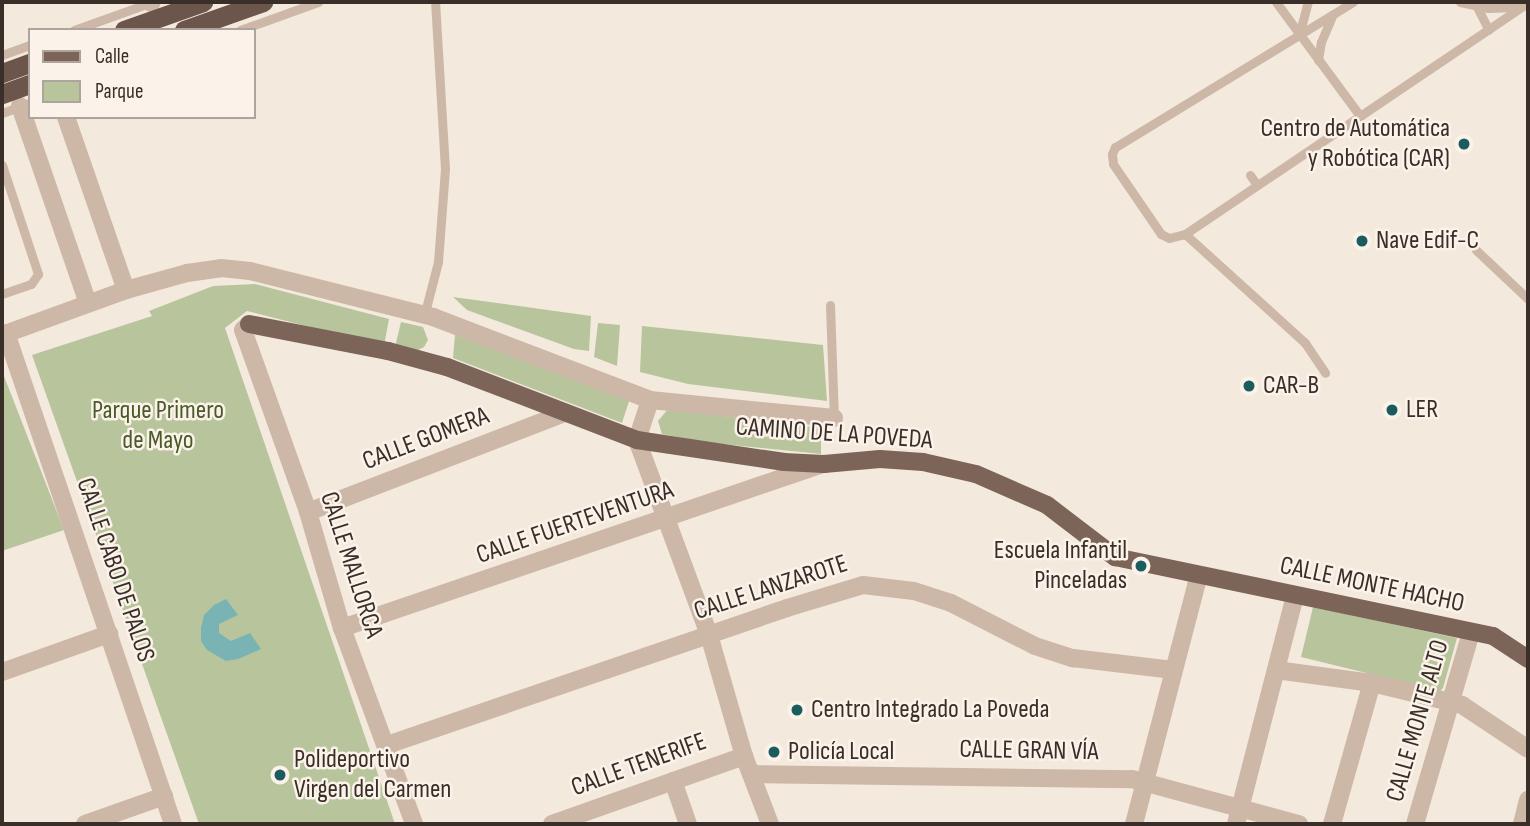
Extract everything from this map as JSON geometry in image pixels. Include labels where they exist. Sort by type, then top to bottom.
[{"type":"highway","points":[[130,28],[203,2]]},
{"type":"highway","points":[[190,28],[263,2]]},
{"type":"highway","points":[[2,73],[28,64]]},
{"type":"highway","points":[[2,94],[28,85]]},
{"type":"main road","name":"CAMINO DE LA POVEDA","points":[[248,324],[388,351],[447,367],[562,414],[637,440],[784,462],[824,464],[880,458],[923,463],[976,474],[1047,505],[1115,557],[1199,575]]},
{"type":"main road","name":"CALLE MONTE HACHO","points":[[1199,575],[1493,636],[1528,659]]},
{"type":"street","points":[[29,119],[88,304]]},
{"type":"street","points":[[67,119],[126,290]]},
{"type":"street","name":"CAMINO DE LA POVEDA","points":[[4,334],[126,290],[187,273],[220,268],[250,271],[424,316],[650,400],[834,418]]},
{"type":"street","name":"CALLE MALLORCA","points":[[248,324],[243,330],[308,512],[342,628],[414,824]]},
{"type":"street","name":"CALLE CABO DE PALOS","points":[[4,334],[173,824]]},
{"type":"street","points":[[650,400],[637,440],[709,635],[744,756],[770,824]]},
{"type":"street","name":"CALLE GOMERA","points":[[308,512],[562,414]]},
{"type":"street","name":"CALLE FUERTEVENTURA","points":[[342,628],[668,520],[824,464]]},
{"type":"street","points":[[1134,824],[1199,575]]},
{"type":"street","name":"CALLE LANZAROTE","points":[[387,745],[863,585],[886,586],[951,603],[1035,646],[1073,657],[1173,670]]},
{"type":"street","points":[[1236,824],[1295,596]]},
{"type":"street","name":"CALLE MONTE ALTO","points":[[1415,824],[1471,632]]},
{"type":"street","points":[[2,672],[109,634]]},
{"type":"street","points":[[1276,670],[1372,683],[1462,705],[1528,749]]},
{"type":"street","points":[[1332,824],[1372,683]]},
{"type":"street","name":"CALLE TENERIFE","points":[[553,824],[744,756]]},
{"type":"street","name":"CALLE GRAN VÍA","points":[[751,774],[1132,779],[1241,806],[1299,824]]},
{"type":"street","points":[[673,781],[688,824]]},
{"type":"street","points":[[85,824],[164,796]]},
{"type":"street","points":[[1522,824],[1528,800]]},
{"type":"lane","points":[[80,28],[152,2]]},
{"type":"lane","points":[[246,28],[318,2]]},
{"type":"lane","points":[[424,316],[438,262],[445,169],[435,2]]},
{"type":"lane","points":[[1276,2],[1360,117]]},
{"type":"lane","points":[[1299,34],[1308,2]]},
{"type":"lane","points":[[1353,2],[1115,146],[1113,164],[1161,233],[1170,238],[1185,234],[1525,5]]},
{"type":"lane","points":[[1461,2],[1525,5]]},
{"type":"lane","points":[[1476,4],[1489,30]]},
{"type":"lane","points":[[1318,60],[1321,42],[1333,14]]},
{"type":"lane","points":[[2,55],[28,46]]},
{"type":"lane","points":[[2,113],[25,105]]},
{"type":"lane","points":[[2,165],[38,274],[31,284],[2,294]]},
{"type":"lane","points":[[1250,175],[1257,185]]},
{"type":"lane","points":[[1185,234],[1305,343],[1325,373]]},
{"type":"lane","points":[[1476,250],[1528,299]]},
{"type":"lane","points":[[830,305],[834,418]]},
{"type":"green space","name":"Parque Primero de Mayo","points":[[255,284],[389,319],[384,346],[247,311],[225,328],[395,824],[199,824],[32,355],[152,316],[149,311],[213,286]]},
{"type":"green space","points":[[453,297],[591,316],[589,351],[574,349],[467,310]]},
{"type":"green space","points":[[401,322],[423,327],[428,340],[424,347],[416,351],[395,347]]},
{"type":"green space","points":[[598,323],[620,325],[617,366],[594,357]]},
{"type":"green space","points":[[642,326],[823,345],[827,401],[688,384],[640,372]]},
{"type":"green space","points":[[455,335],[630,398],[622,423],[453,358]]},
{"type":"green space","points":[[2,371],[64,530],[2,551]]},
{"type":"green space","points":[[668,409],[821,428],[821,454],[703,442],[662,434],[658,421]]},
{"type":"green space","points":[[1313,607],[1457,638],[1443,688],[1440,691],[1301,657]]},
{"type":"water","points":[[226,599],[238,615],[219,624],[219,633],[231,641],[250,633],[261,649],[226,661],[207,650],[201,641],[201,628],[204,615],[214,605]]},
{"type":"place","name":"Centro de Automática y Robótica (CAR)","points":[[1464,144]]},
{"type":"place","name":"Nave Edif-C","points":[[1362,241]]},
{"type":"place","name":"CAR-B","points":[[1249,386]]},
{"type":"place","name":"LER","points":[[1392,410]]},
{"type":"place","name":"Escuela Infantil Pinceladas","points":[[1141,566]]},
{"type":"place","name":"Centro Integrado La Poveda","points":[[797,710]]},
{"type":"place","name":"Policía Local","points":[[774,752]]},
{"type":"place","name":"Polideportivo Virgen del Carmen","points":[[280,775]]}]
